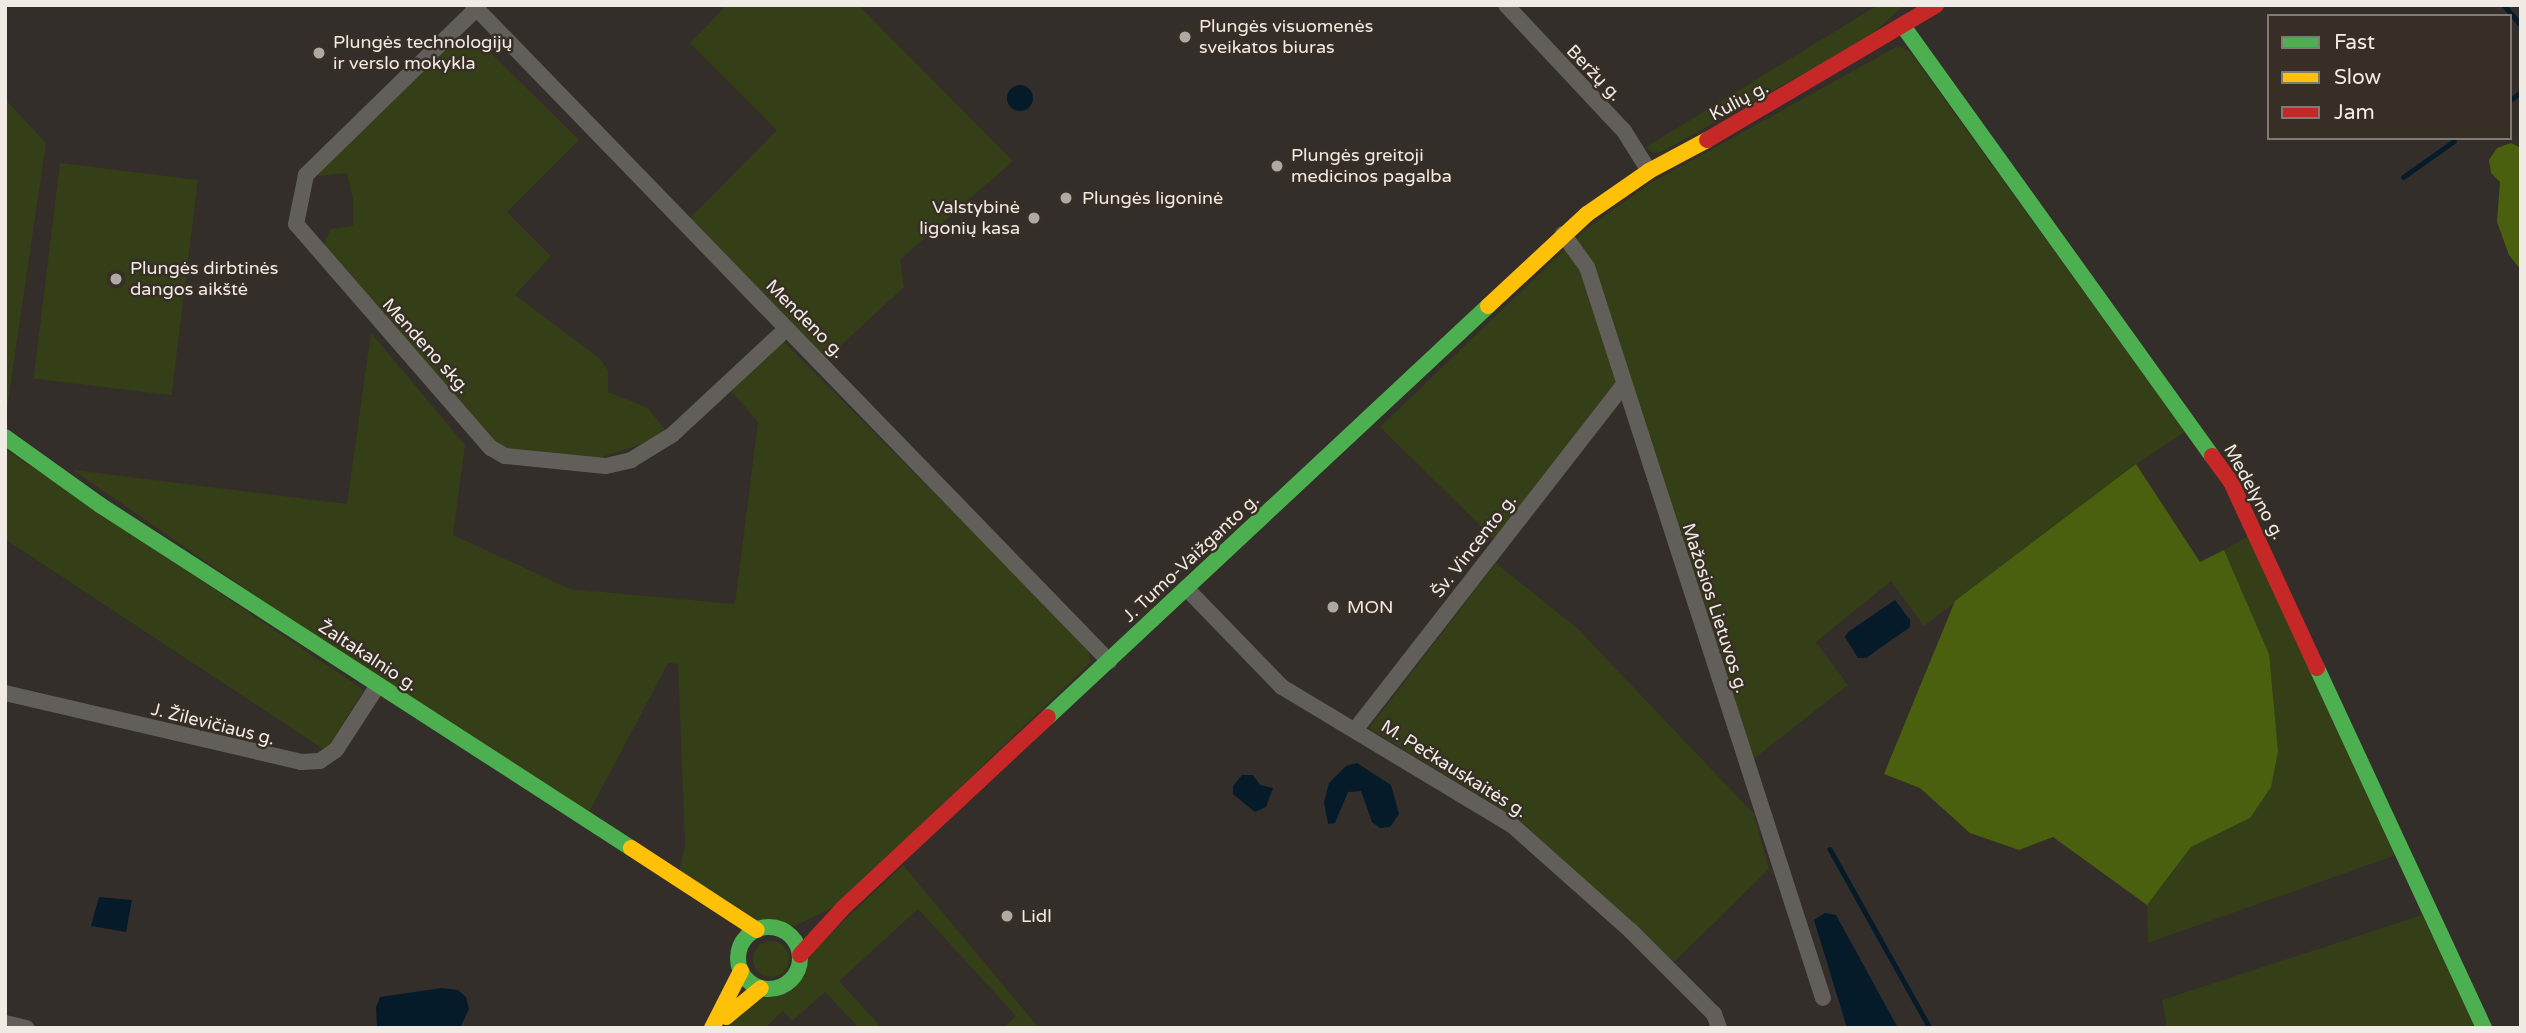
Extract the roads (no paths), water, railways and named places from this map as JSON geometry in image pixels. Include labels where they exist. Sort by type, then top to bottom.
[{"type":"main road","name":"Kulių g.","points":[[1563,234],[1649,171],[1775,104],[1903,26],[1926,8]]},
{"type":"main road","name":"Medelyno g.","points":[[1903,26],[2231,482],[2484,1028]]},
{"type":"main road","name":"J. Tumo-Vaižganto g.","points":[[800,955],[843,908],[1563,234]]},
{"type":"main road","name":"Žaltakalnio g.","points":[[5,437],[100,505],[710,904],[757,930]]},
{"type":"main road","name":"Žaltakalnio g.","points":[[710,904],[742,946]]},
{"type":"main road","name":"J. Tumo-Vaižganto g.","points":[[788,934],[843,908]]},
{"type":"main road","points":[[772,928],[788,934],[800,955],[791,980],[782,986],[761,988],[712,1028],[741,971],[742,946],[757,930],[772,928]]},
{"type":"main road","points":[[741,971],[761,988]]},
{"type":"street","name":"Beržų g.","points":[[1506,5],[1624,131],[1649,171]]},
{"type":"street","name":"Mendeno skg.","points":[[474,7],[306,175],[296,224],[491,448],[505,456],[606,466],[631,460],[672,435],[786,329]]},
{"type":"street","name":"Mendeno g.","points":[[474,7],[1109,661]]},
{"type":"street","name":"Mažosios Lietuvos g.","points":[[1563,234],[1587,267],[1623,387],[1824,998]]},
{"type":"street","name":"Šv. Vincento g.","points":[[1355,730],[1623,387]]},
{"type":"street","name":"M. Pečkauskaitės g.","points":[[1186,588],[1282,687],[1512,825],[1630,930],[1714,1014],[1719,1028]]},
{"type":"street","name":"J. Žilevičiaus g.","points":[[5,693],[301,762],[320,761],[336,750],[378,685]]},
{"type":"street","points":[[5,1023],[26,1028]]},
{"type":"water","points":[[1020,85],[1029,89],[1033,98],[1029,107],[1020,111],[1011,107],[1007,98],[1011,89]]},
{"type":"water","points":[[1895,600],[1910,620],[1910,627],[1866,658],[1858,658],[1845,637],[1848,632]]},
{"type":"water","points":[[1357,763],[1391,785],[1399,814],[1390,827],[1380,828],[1372,822],[1361,791],[1348,792],[1335,823],[1328,824],[1324,802],[1329,783],[1346,766]]},
{"type":"water","points":[[1242,775],[1253,775],[1260,785],[1273,788],[1266,807],[1255,812],[1233,794],[1233,786]]},
{"type":"water","points":[[99,897],[132,900],[126,932],[91,926]]},
{"type":"water","points":[[1825,913],[1836,915],[1898,1028],[1847,1028],[1814,920]]},
{"type":"water","points":[[442,988],[458,990],[466,997],[469,1009],[460,1028],[377,1028],[376,1007],[380,997]]},
{"type":"waterway","points":[[2504,5],[2512,14]]},
{"type":"waterway","points":[[2512,14],[2521,25]]},
{"type":"waterway","points":[[2512,99],[2521,92]]},
{"type":"waterway","points":[[2403,177],[2454,141]]},
{"type":"waterway","points":[[1830,849],[1930,1028]]},
{"type":"place","name":"Plungės visuomenės sveikatos biuras","points":[[1185,37]]},
{"type":"place","name":"Plungės technologijų ir verslo mokykla","points":[[319,53]]},
{"type":"place","name":"Plungės greitoji medicinos pagalba","points":[[1277,166]]},
{"type":"place","name":"Plungės ligoninė","points":[[1066,198]]},
{"type":"place","name":"Valstybinė ligonių kasa","points":[[1034,218]]},
{"type":"place","name":"Plungės dirbtinės dangos aikštė","points":[[116,279]]},
{"type":"place","name":"MON","points":[[1333,607]]},
{"type":"place","name":"Lidl","points":[[1007,916]]}]
